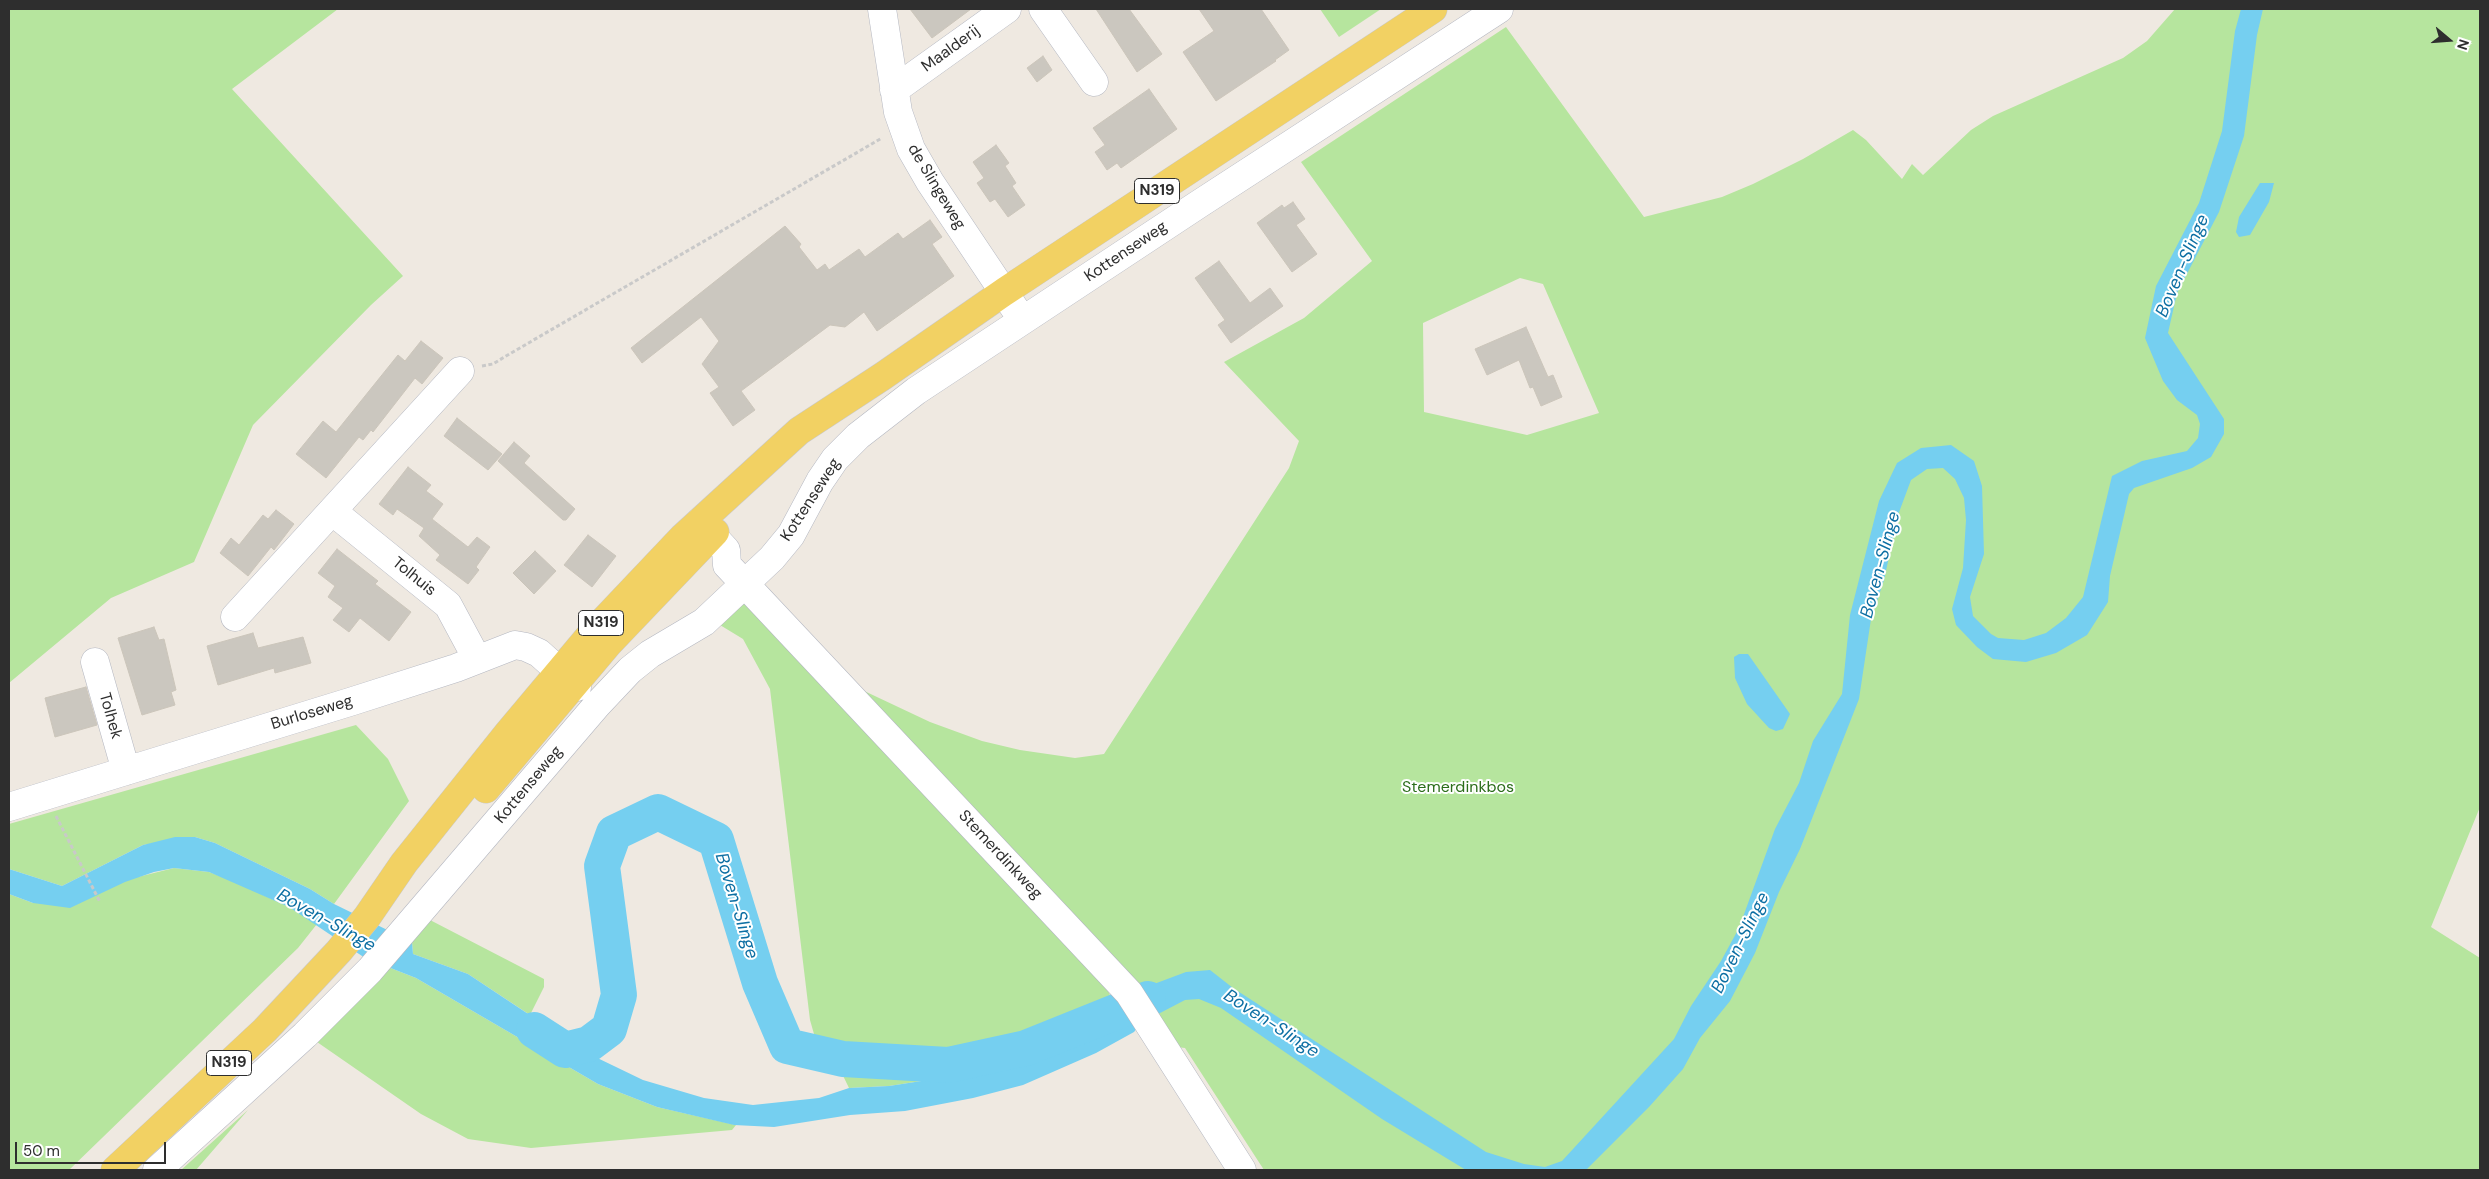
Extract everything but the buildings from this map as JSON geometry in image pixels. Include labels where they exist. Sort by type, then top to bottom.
[{"type":"main road","name":"Kottenseweg","points":[[115,1170],[265,1030],[368,917],[405,881],[567,678],[632,618],[698,536],[883,376],[1004,292],[1433,9]]},
{"type":"street","name":"de Slingeweg","points":[[882,9],[894,90],[903,128],[911,149],[930,182],[1023,321]]},
{"type":"street","name":"Maalderij","points":[[894,90],[1007,9]]},
{"type":"street","points":[[1043,9],[1094,82]]},
{"type":"street","name":"Kottenseweg","points":[[157,1170],[298,1041],[370,970],[597,704],[643,660],[704,622],[736,574],[791,535],[820,481],[835,459],[858,436],[916,391],[1339,112],[1499,9]]},
{"type":"street","points":[[1321,84],[1339,112]]},
{"type":"street","points":[[235,617],[460,371]]},
{"type":"street","name":"Tolhuis","points":[[332,511],[448,605],[477,659]]},
{"type":"street","name":"Stemerdinkweg","points":[[698,536],[712,563],[736,574],[1129,992],[1242,1170]]},
{"type":"street","name":"Burloseweg","points":[[9,807],[353,701],[515,645],[539,653],[597,704]]},
{"type":"street","name":"Tolhek","points":[[95,662],[126,771]]},
{"type":"path","points":[[460,371],[493,364],[864,148],[903,128]]},
{"type":"path","points":[[45,796],[100,902]]},
{"type":"green space","points":[[9,9],[338,9],[232,89],[403,276],[371,305],[253,425],[194,562],[111,598],[9,683]]},
{"type":"green space","points":[[1320,9],[1381,9],[1339,37]]},
{"type":"green space","name":"Stemerdinkbos","points":[[2175,9],[2480,9],[2480,807],[2431,927],[2480,958],[2480,1170],[1264,1170],[1185,1048],[1167,1046],[1152,1017],[1166,1009],[1139,995],[860,689],[930,722],[982,741],[1020,750],[1075,758],[1104,754],[1289,468],[1299,441],[1224,362],[1304,318],[1372,261],[1301,162],[1506,27],[1644,217],[1722,197],[1803,159],[1853,130],[1866,140],[1902,179],[1912,164],[1923,175],[1971,130],[1993,116],[2123,58],[2147,41]],"holes":[[[1520,278],[1543,284],[1599,413],[1527,435],[1424,412],[1423,323]]]},
{"type":"green space","points":[[744,602],[1101,974],[1112,1000],[1117,995],[1123,1005],[1059,1043],[1011,1063],[967,1074],[889,1086],[849,1088],[831,1051],[818,1048],[810,1020],[770,689],[743,639],[720,625]]},
{"type":"green space","points":[[356,725],[388,759],[409,801],[334,904],[310,889],[215,843],[195,837],[143,845],[62,886],[9,869],[9,824]]},
{"type":"green space","points":[[174,868],[209,872],[233,881],[289,907],[317,924],[298,948],[69,1170],[9,1170],[9,894],[33,903]]},
{"type":"green space","points":[[430,920],[544,979],[544,987],[530,1015],[468,974],[413,954],[412,942]]},
{"type":"green space","points":[[388,967],[416,978],[598,1084],[657,1107],[736,1125],[732,1130],[531,1148],[468,1139],[421,1114],[317,1042]]},
{"type":"green space","points":[[248,1110],[196,1170],[181,1170]]},
{"type":"water","points":[[2241,9],[2263,9],[2257,35],[2244,136],[2219,212],[2177,293],[2168,333],[2224,419],[2224,434],[2211,457],[2192,468],[2134,488],[2129,494],[2110,576],[2108,602],[2087,635],[2056,653],[2026,662],[1993,659],[1977,647],[1956,625],[1952,609],[1963,568],[1966,520],[1964,498],[1955,479],[1943,468],[1927,469],[1911,480],[1898,515],[1884,580],[1871,619],[1859,699],[1800,849],[1779,892],[1755,953],[1730,1001],[1700,1038],[1683,1069],[1649,1107],[1586,1170],[1466,1170],[1382,1119],[1221,1008],[1199,999],[1185,1000],[1141,1023],[1134,1032],[1096,1053],[1023,1085],[973,1098],[905,1111],[850,1115],[774,1127],[734,1125],[657,1107],[598,1084],[416,978],[365,958],[289,907],[209,872],[174,868],[154,872],[125,882],[70,908],[33,903],[9,894],[9,869],[62,886],[143,845],[175,837],[195,837],[215,843],[310,889],[334,904],[412,942],[413,954],[468,974],[587,1053],[643,1080],[704,1098],[753,1105],[819,1098],[849,1088],[889,1086],[967,1074],[1011,1063],[1059,1043],[1154,984],[1186,972],[1210,970],[1233,988],[1486,1152],[1524,1164],[1545,1167],[1562,1161],[1674,1039],[1691,1006],[1721,961],[1739,928],[1775,829],[1799,783],[1813,741],[1842,694],[1850,615],[1879,501],[1897,463],[1921,448],[1951,445],[1974,461],[1982,486],[1984,554],[1970,597],[1973,616],[1991,634],[1998,638],[2024,640],[2046,633],[2066,618],[2083,597],[2112,476],[2142,461],[2187,451],[2198,438],[2200,424],[2197,415],[2177,400],[2163,381],[2145,338],[2156,286],[2199,203],[2222,131],[2235,31]]},
{"type":"water","points":[[2260,183],[2274,183],[2269,202],[2250,235],[2239,237],[2236,232],[2239,217]]},
{"type":"water","points":[[1739,654],[1748,654],[1790,714],[1783,729],[1776,731],[1769,728],[1747,704],[1735,678],[1734,657]]},
{"type":"waterway","name":"Boven-Slinge","points":[[534,1030],[565,1050],[589,1044],[609,1029],[619,995],[602,866],[614,833],[658,812],[716,840],[760,983],[787,1046],[843,1059],[948,1065],[1026,1048],[1148,999]]}]
